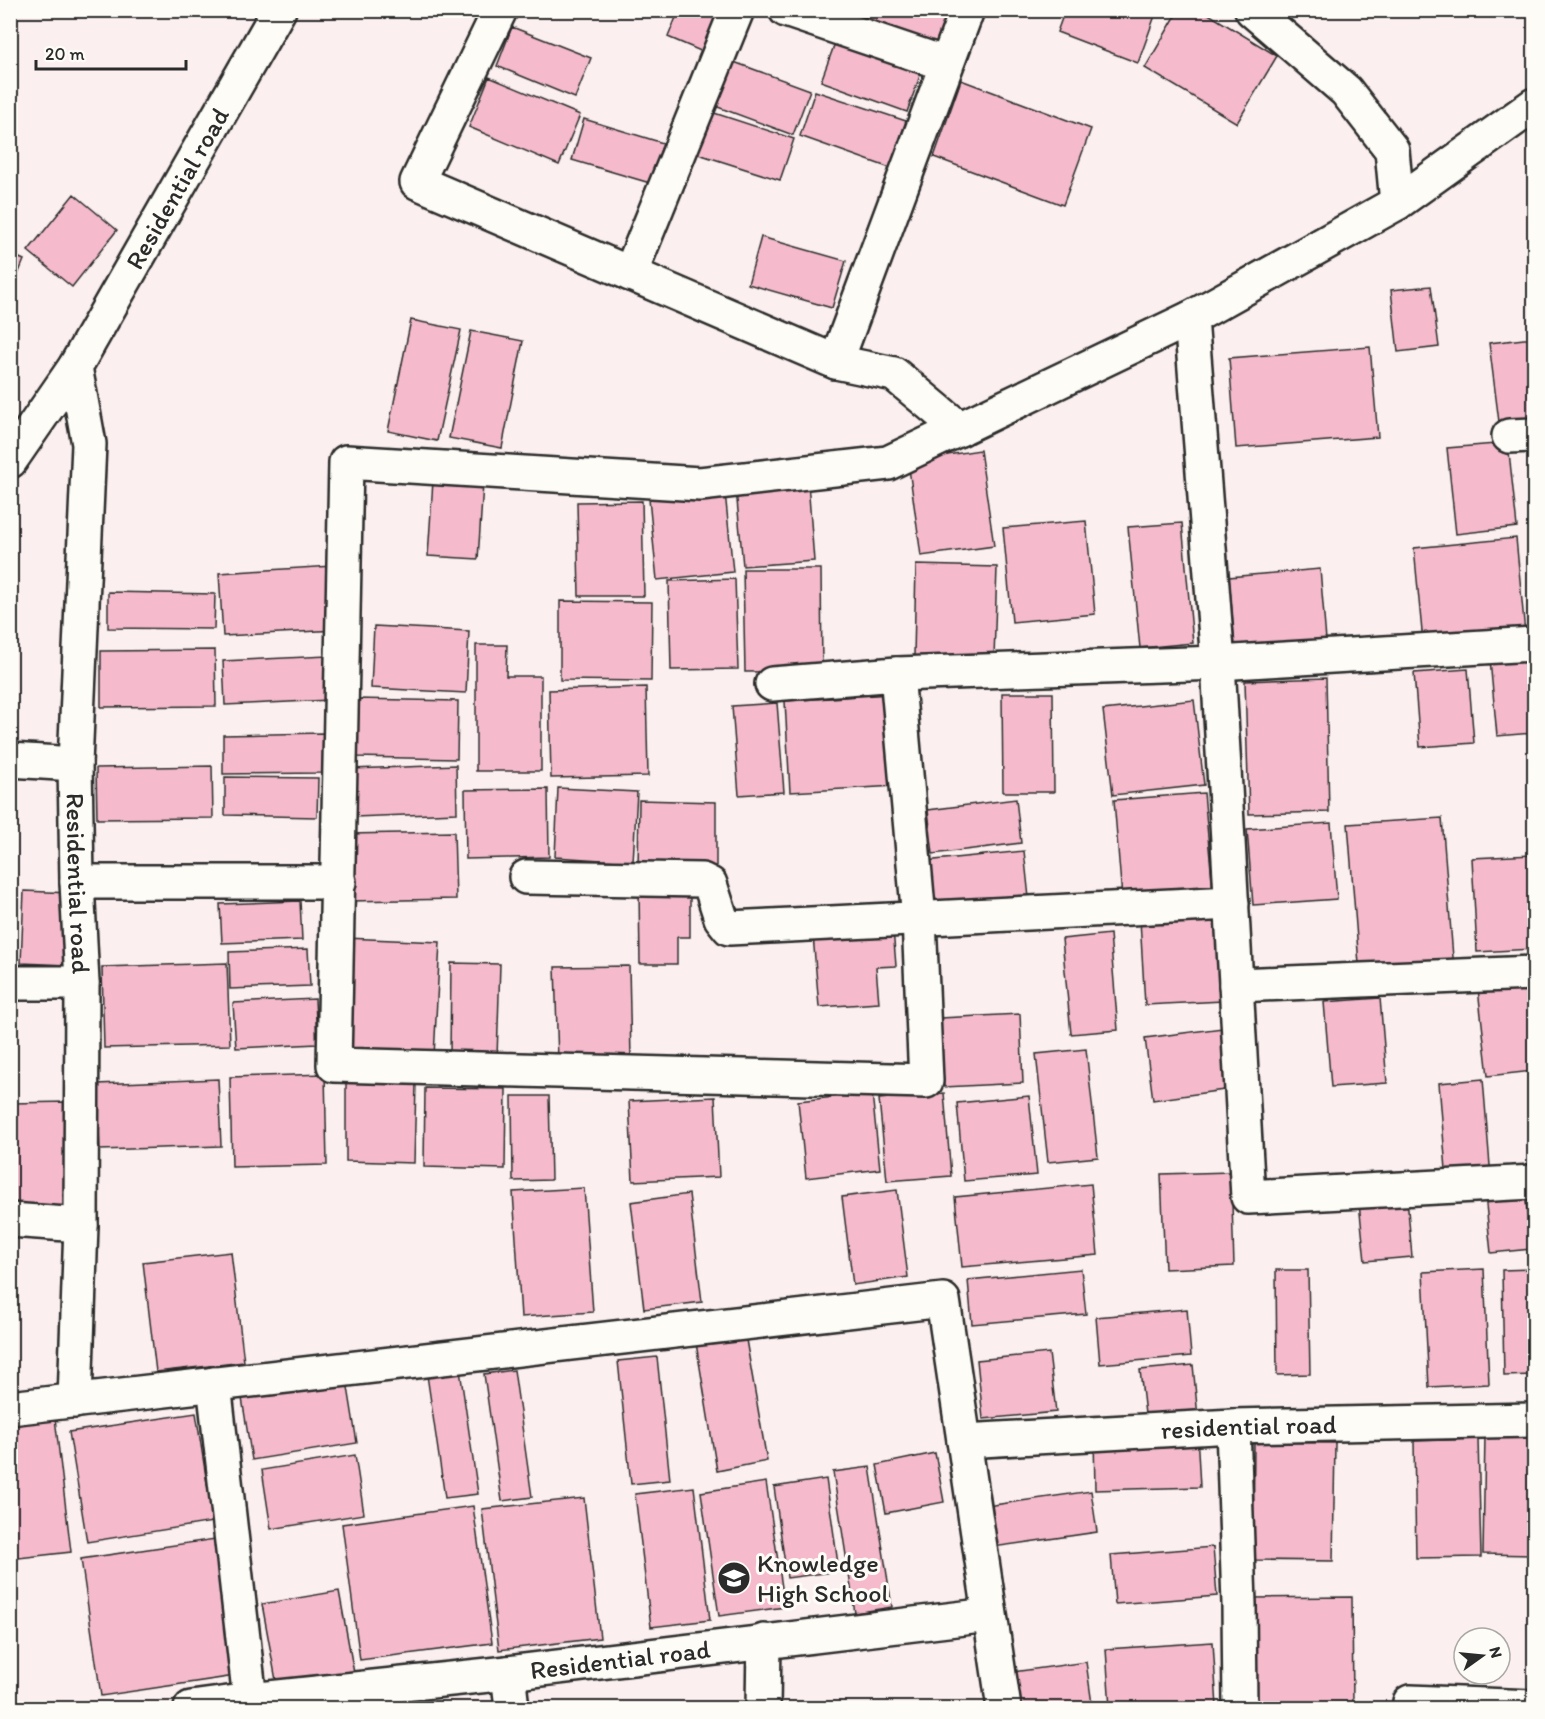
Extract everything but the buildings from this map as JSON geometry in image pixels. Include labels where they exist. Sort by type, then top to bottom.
[{"type":"street","name":"Residential road","points":[[10,460],[75,367],[279,10]]},
{"type":"street","points":[[500,10],[417,182],[836,362],[894,374],[960,429]]},
{"type":"street","points":[[630,274],[737,10]]},
{"type":"street","points":[[786,10],[946,64]]},
{"type":"street","points":[[836,362],[967,10]]},
{"type":"street","points":[[1252,10],[1346,91],[1392,150],[1397,203]]},
{"type":"street","points":[[897,674],[919,919],[926,1082],[334,1065],[346,462],[700,484],[888,463],[1191,318],[1397,203],[1534,105]]},
{"type":"street","points":[[1191,318],[1218,663],[1248,1197],[1534,1182]]},
{"type":"street","name":"Residential road","points":[[75,367],[89,444],[75,764],[82,983],[81,1225],[75,1401]]},
{"type":"street","points":[[772,684],[897,674],[1218,663],[1534,644]]},
{"type":"street","points":[[10,760],[75,764]]},
{"type":"street","points":[[526,878],[702,880],[710,884],[721,918],[729,928],[1232,903]]},
{"type":"street","points":[[77,882],[339,882]]},
{"type":"street","points":[[1236,985],[1534,973]]},
{"type":"street","points":[[10,983],[82,983]]},
{"type":"street","points":[[10,1220],[81,1225]]},
{"type":"street","points":[[10,1408],[943,1300],[1004,1708]]},
{"type":"street","points":[[214,1384],[250,1700]]},
{"type":"street","name":"residential road","points":[[964,1441],[1233,1426],[1534,1420]]},
{"type":"street","points":[[1233,1426],[1240,1708]]},
{"type":"street","name":"Residential road","points":[[191,1708],[508,1673],[989,1615]]},
{"type":"street","points":[[763,1708],[764,1641]]},
{"type":"street","points":[[508,1673],[512,1708]]},
{"type":"street","points":[[1410,1702],[1534,1707]]},
{"type":"place","name":"Knowledge High School","points":[[734,1578]]}]
